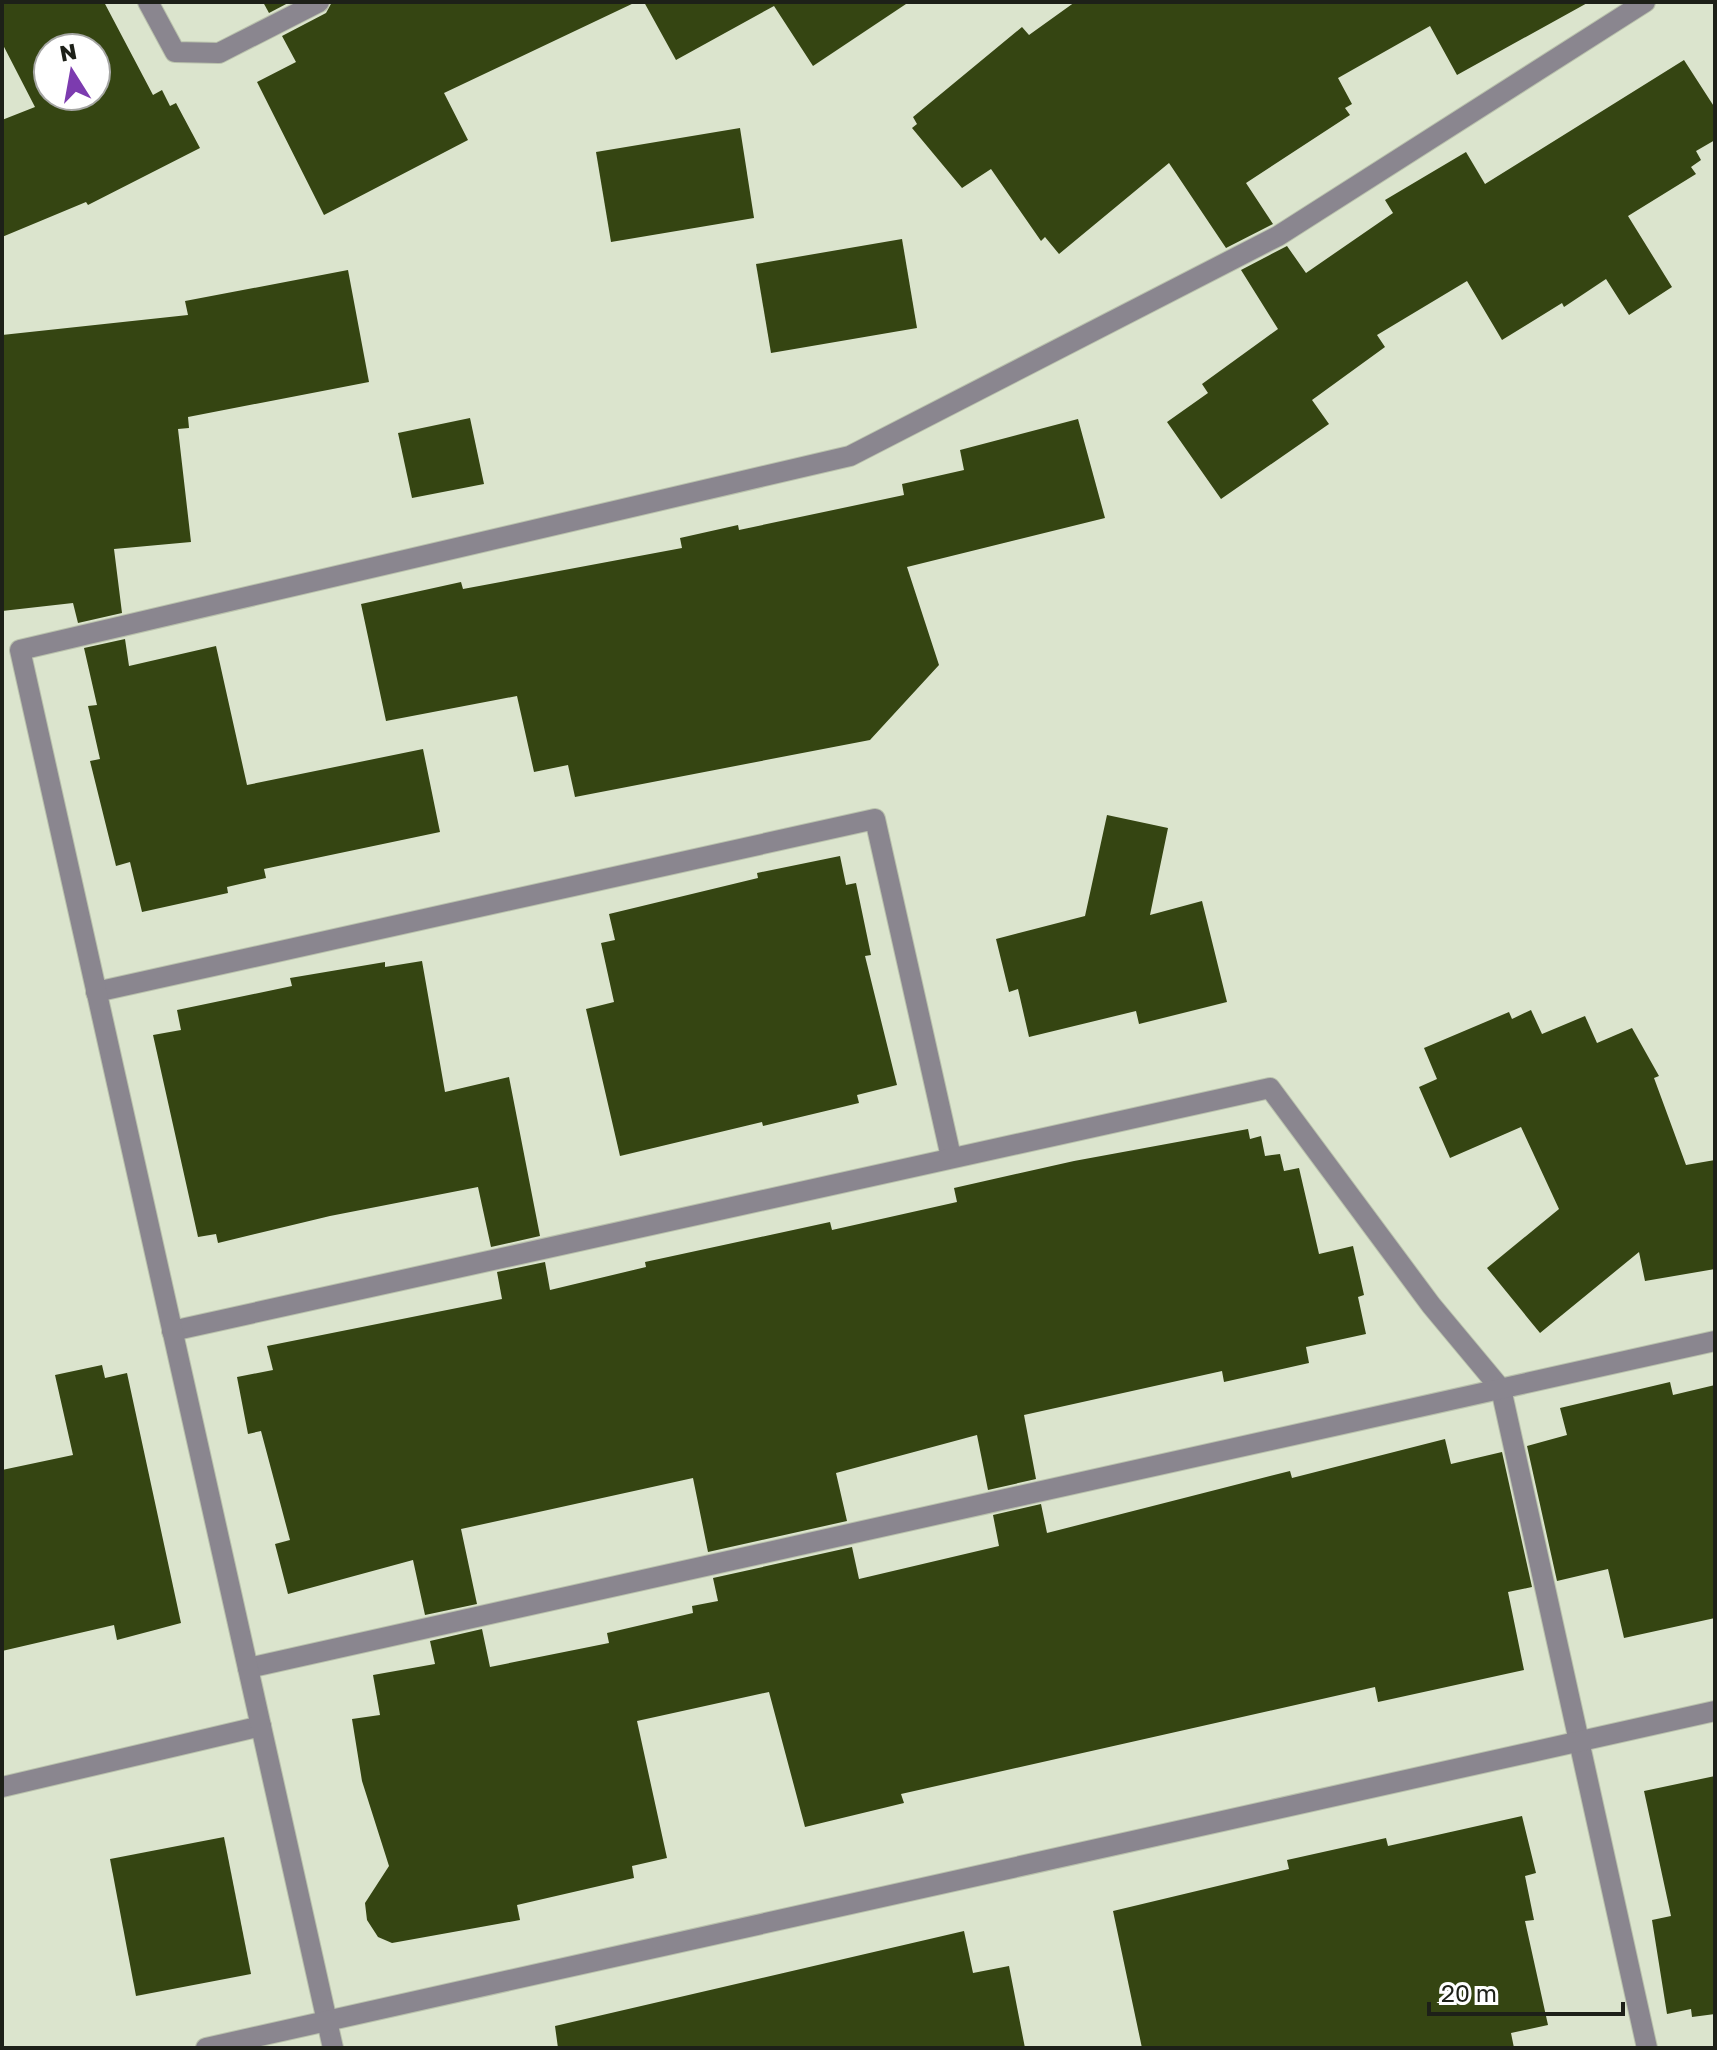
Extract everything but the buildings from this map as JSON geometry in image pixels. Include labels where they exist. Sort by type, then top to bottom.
[{"type":"street","points":[[148,2],[175,52],[219,53],[319,2]]},
{"type":"street","points":[[333,2048],[20,650],[850,456],[1278,236],[1645,2]]},
{"type":"street","points":[[96,992],[875,819],[951,1157]]},
{"type":"street","points":[[172,1331],[1270,1088],[1431,1305],[1501,1389],[1647,2048]]},
{"type":"street","points":[[248,1668],[1715,1341]]},
{"type":"street","points":[[206,2048],[1715,1711]]},
{"type":"street","points":[[2,1787],[261,1726]]}]
